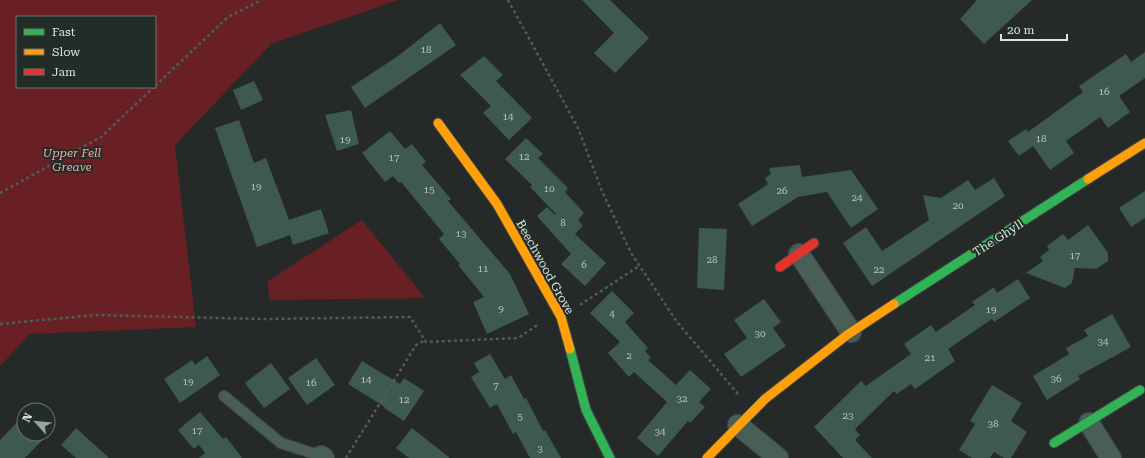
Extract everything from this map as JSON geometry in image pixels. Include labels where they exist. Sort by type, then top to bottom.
[{"type":"street","name":"Beechwood Grove","points":[[438,123],[497,204],[560,314],[586,410],[610,458]]},
{"type":"street","name":"The Ghyll","points":[[707,458],[738,425],[765,400],[851,332],[1145,143]]},
{"type":"street","points":[[780,267],[806,248],[851,332]]},
{"type":"street","points":[[1054,443],[1090,423],[1140,390]]},
{"type":"street","points":[[1090,423],[1111,458]]},
{"type":"street","points":[[738,425],[778,458]]},
{"type":"lane","points":[[224,396],[281,444],[322,457]]},
{"type":"path","points":[[156,84],[228,17],[262,0]]},
{"type":"path","points":[[508,0],[578,128],[602,191],[631,253],[677,322],[752,412]]},
{"type":"path","points":[[0,193],[101,137],[152,88]]},
{"type":"path","points":[[0,324],[95,315],[264,319],[410,317],[426,342],[518,338],[640,266]]},
{"type":"path","points":[[346,458],[416,345],[425,340]]},
{"type":"green space","name":"Upper Fell Greave","points":[[0,0],[398,0],[271,44],[175,145],[196,327],[30,334],[0,366]]},
{"type":"green space","points":[[362,220],[425,298],[269,300],[268,281]]},
{"type":"building","points":[[582,0],[610,0],[649,38],[615,73],[594,53],[614,33]]},
{"type":"building","points":[[977,0],[1032,0],[984,44],[960,19]]},
{"type":"building","points":[[440,23],[456,45],[365,108],[351,87],[398,56]]},
{"type":"building","points":[[1145,52],[1145,78],[1119,96],[1130,112],[1108,128],[1100,117],[1066,141],[1074,153],[1050,170],[1033,146],[1019,156],[1008,141],[1026,129],[1028,132],[1083,92],[1079,86],[1126,54],[1131,62]]},
{"type":"building","points":[[484,56],[503,75],[496,81],[532,118],[509,140],[483,113],[491,106],[460,75]]},
{"type":"building","points":[[254,81],[263,100],[241,110],[233,90]]},
{"type":"building","points":[[351,110],[359,144],[337,151],[325,115]]},
{"type":"building","points":[[239,120],[254,163],[266,158],[289,220],[321,209],[329,233],[293,245],[290,235],[257,247],[215,128]]},
{"type":"building","points":[[390,131],[405,149],[412,144],[426,162],[422,165],[451,199],[448,201],[510,274],[529,314],[487,334],[473,302],[484,297],[458,265],[460,264],[439,239],[444,234],[401,182],[399,183],[393,176],[385,182],[362,153]]},
{"type":"building","points":[[526,138],[543,154],[538,158],[568,188],[565,192],[584,213],[578,220],[583,226],[575,234],[606,263],[585,286],[561,264],[571,254],[537,216],[547,207],[555,215],[556,214],[530,187],[532,185],[505,159]]},
{"type":"building","points":[[800,165],[802,177],[851,170],[878,209],[851,228],[827,192],[798,197],[752,226],[738,204],[768,184],[765,178],[771,174],[769,168]]},
{"type":"building","points":[[994,178],[1005,196],[872,286],[843,243],[866,227],[882,251],[929,220],[923,195],[941,198],[968,180],[975,190]]},
{"type":"building","points":[[1145,191],[1145,218],[1131,227],[1119,208]]},
{"type":"building","points":[[1088,225],[1108,253],[1108,261],[1096,269],[1075,268],[1072,283],[1065,288],[1026,273],[1043,261],[1040,257],[1049,250],[1047,246],[1063,234],[1068,240]]},
{"type":"building","points":[[699,228],[727,229],[724,290],[697,288]]},
{"type":"building","points":[[1018,279],[1030,298],[994,322],[992,319],[948,349],[955,361],[915,389],[911,384],[897,394],[894,391],[855,429],[860,435],[855,440],[872,458],[843,458],[814,427],[861,381],[866,386],[911,354],[904,344],[931,325],[936,332],[975,305],[972,302],[994,287],[997,293]]},
{"type":"building","points":[[612,291],[634,313],[625,322],[648,348],[645,351],[651,358],[648,360],[676,385],[690,370],[711,389],[699,402],[705,407],[690,423],[688,421],[658,456],[637,438],[667,402],[634,372],[629,377],[608,353],[620,342],[590,313]]},
{"type":"building","points":[[764,299],[781,322],[773,328],[786,346],[741,377],[724,354],[747,338],[734,320]]},
{"type":"building","points":[[1112,314],[1131,347],[1078,376],[1080,379],[1047,400],[1033,376],[1069,354],[1066,348],[1088,336],[1084,330]]},
{"type":"building","points":[[490,354],[505,379],[511,375],[524,399],[526,398],[543,431],[545,430],[561,458],[530,458],[516,432],[513,434],[497,404],[490,408],[471,377],[479,372],[474,363]]},
{"type":"building","points":[[207,356],[220,375],[180,403],[164,379],[192,360],[195,365]]},
{"type":"building","points":[[316,358],[335,385],[307,405],[288,378]]},
{"type":"building","points":[[362,361],[400,384],[404,378],[424,391],[404,421],[384,408],[385,407],[348,384]]},
{"type":"building","points":[[271,363],[290,389],[264,408],[245,383]]},
{"type":"building","points":[[992,385],[1022,403],[1011,421],[1027,432],[1011,458],[1004,458],[994,452],[990,458],[972,458],[959,450],[975,424],[970,421]]},
{"type":"building","points":[[200,412],[223,439],[226,437],[242,458],[199,458],[205,453],[199,445],[194,449],[178,430]]},
{"type":"building","points":[[16,423],[16,442],[40,442],[25,458],[0,458],[0,440]]},
{"type":"building","points":[[76,428],[109,458],[76,458],[61,445]]},
{"type":"building","points":[[412,428],[450,458],[409,458],[396,448]]},
{"type":"traffic: fast","points":[[894,304],[1088,179]]},
{"type":"traffic: fast","points":[[570,349],[586,410],[610,458]]},
{"type":"traffic: fast","points":[[1054,443],[1140,390]]},
{"type":"traffic: slow","points":[[438,123],[497,204],[561,317],[570,349]]},
{"type":"traffic: slow","points":[[1088,179],[1145,143]]},
{"type":"traffic: slow","points":[[707,458],[765,399],[847,335],[894,304]]},
{"type":"traffic: jam","points":[[780,267],[814,243]]}]
